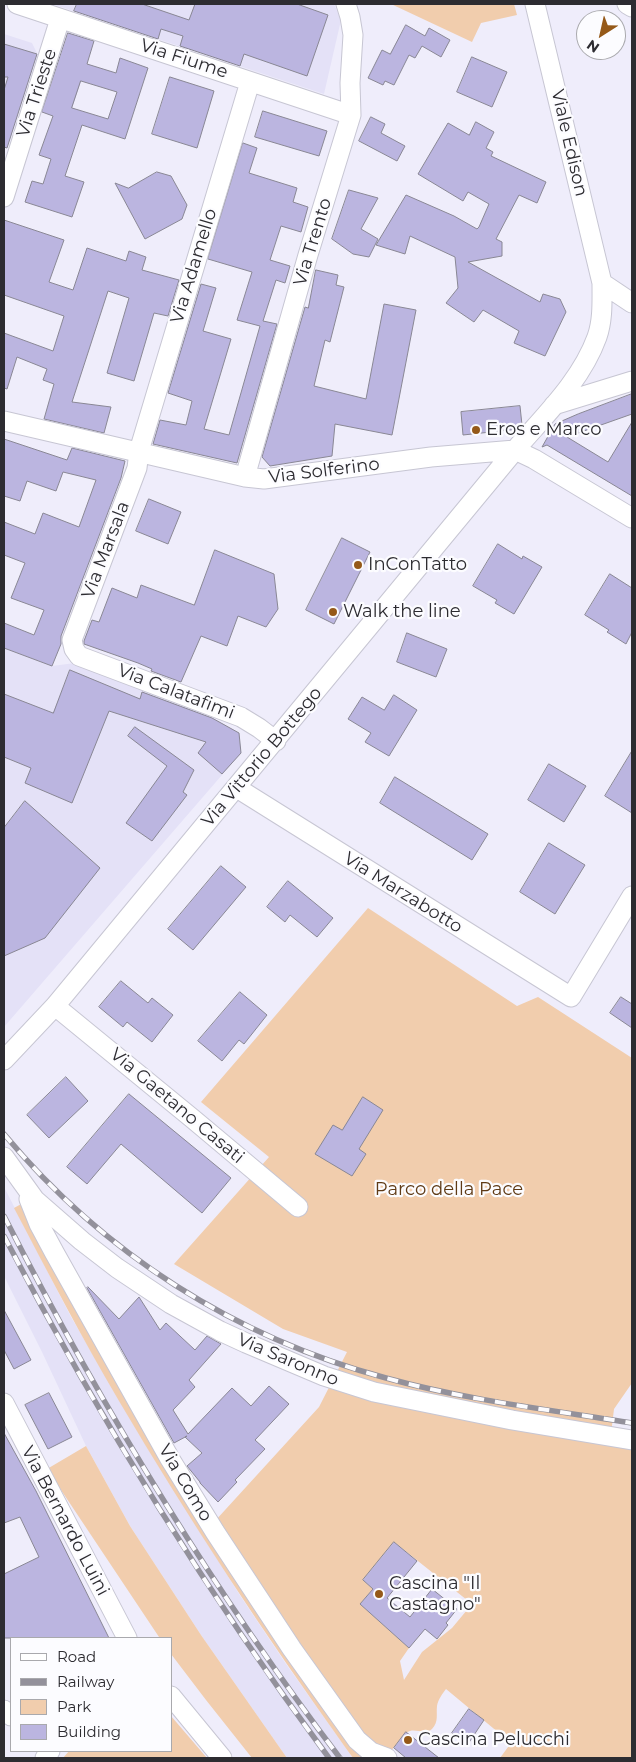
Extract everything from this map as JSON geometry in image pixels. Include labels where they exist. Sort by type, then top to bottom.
[{"type":"street","name":"Via Fiume","points":[[17,4],[351,115]]},
{"type":"street","name":"Via Trento","points":[[245,477],[308,255],[351,115],[350,83],[353,35],[346,4]]},
{"type":"street","name":"Viale Edison","points":[[535,4],[602,283],[602,307],[597,336],[581,369],[554,405]]},
{"type":"street","points":[[627,4],[632,7]]},
{"type":"street","name":"Via Trieste","points":[[4,197],[60,18]]},
{"type":"street","name":"Via Adamello","points":[[138,451],[250,82]]},
{"type":"street","points":[[602,283],[632,303]]},
{"type":"street","points":[[554,405],[632,381]]},
{"type":"street","name":"Via Vittorio Bottego","points":[[4,1060],[55,1006],[554,405]]},
{"type":"street","name":"Via Solferino","points":[[4,421],[264,480],[431,456],[515,450],[534,458],[632,518]]},
{"type":"street","name":"Via Marsala","points":[[74,649],[72,640],[136,468],[138,451]]},
{"type":"street","name":"Via Calatafimi","points":[[74,649],[79,656],[241,717],[276,741]]},
{"type":"street","name":"Via Marzabotto","points":[[237,788],[570,997],[632,896]]},
{"type":"street","name":"Via Gaetano Casati","points":[[55,1006],[298,1207]]},
{"type":"street","name":"Via Saronno","points":[[4,1156],[35,1200],[57,1221],[151,1292],[220,1331],[297,1365],[351,1386],[395,1397],[512,1420],[632,1440]]},
{"type":"street","name":"Via Como","points":[[20,1180],[39,1224],[54,1252],[170,1459],[215,1532],[302,1664],[357,1740],[371,1752],[387,1758]]},
{"type":"street","name":"Via Bernardo Luini","points":[[4,1403],[126,1637]]},
{"type":"street","points":[[172,1697],[222,1758]]},
{"type":"shaded area","points":[[52,4],[334,4],[341,20],[324,94]]},
{"type":"shaded area","points":[[4,34],[32,43],[37,53],[7,148],[4,147]]},
{"type":"shaded area","points":[[4,648],[52,666],[75,663],[208,715],[239,733],[241,753],[4,1027]]},
{"type":"shaded area","points":[[4,1187],[71,1317],[146,1445],[241,1597],[353,1758],[287,1758],[201,1635],[130,1526],[86,1446],[4,1276]]},
{"type":"green space","points":[[391,4],[514,4],[517,15],[481,23],[472,42]]},
{"type":"green space","name":"Parco della Pace","points":[[368,908],[517,1006],[538,997],[632,1058],[632,1383],[614,1409],[610,1442],[632,1447],[632,1758],[500,1758],[511,1743],[446,1689],[440,1697],[438,1704],[436,1724],[430,1731],[407,1732],[390,1751],[368,1745],[215,1521],[319,1407],[347,1352],[283,1329],[174,1264],[269,1157],[201,1102]],"holes":[[[394,1542],[472,1604],[452,1628],[422,1652],[404,1680],[400,1661],[409,1648],[360,1604],[373,1589],[363,1580]]]},
{"type":"green space","points":[[23,1203],[51,1258],[371,1758],[353,1758],[257,1620],[173,1490],[119,1401],[52,1281],[14,1208]]},
{"type":"green space","points":[[86,1446],[130,1526],[201,1635],[287,1758],[252,1758],[172,1655],[172,1637],[159,1637],[47,1469]]},
{"type":"green space","points":[[172,1717],[207,1758],[63,1758],[68,1752],[172,1752]]},
{"type":"building","points":[[77,4],[142,4],[189,20],[195,4],[297,4],[328,15],[307,76],[244,54],[240,66],[180,46],[183,36],[161,29],[158,39],[74,11]]},
{"type":"building","points":[[406,25],[425,36],[429,28],[450,40],[441,57],[422,46],[415,58],[409,55],[394,85],[385,81],[383,85],[368,78],[382,50],[390,54]]},
{"type":"building","points":[[68,33],[94,41],[87,64],[116,73],[120,58],[148,68],[125,139],[82,125],[65,176],[84,182],[72,217],[25,202],[32,181],[43,184],[51,159],[39,155],[53,116],[42,112]],"holes":[[[81,81],[117,92],[108,119],[72,108]]]},
{"type":"building","points":[[4,44],[37,54],[7,148],[4,147],[4,90],[8,77],[4,77]]},
{"type":"building","points":[[472,57],[507,72],[492,107],[457,92]]},
{"type":"building","points":[[170,77],[214,91],[197,148],[152,134]]},
{"type":"building","points":[[263,111],[327,131],[319,156],[255,137]]},
{"type":"building","points":[[371,117],[385,124],[381,133],[405,146],[397,161],[359,141]]},
{"type":"building","points":[[476,122],[494,132],[486,148],[493,152],[491,156],[546,182],[537,203],[519,195],[496,239],[502,242],[502,256],[468,262],[540,302],[543,294],[560,299],[566,312],[545,356],[514,343],[519,331],[483,310],[474,322],[446,303],[458,288],[455,257],[410,236],[405,254],[376,245],[406,195],[454,216],[477,229],[479,227],[489,204],[468,192],[463,201],[418,174],[448,123],[469,135]]},
{"type":"building","points":[[243,143],[257,148],[249,173],[297,188],[293,202],[308,207],[301,232],[281,226],[270,260],[290,266],[285,283],[276,280],[263,321],[277,324],[237,463],[153,444],[160,420],[186,425],[192,401],[168,393],[201,284],[216,288],[203,331],[231,339],[204,429],[229,435],[260,326],[237,320],[252,272],[208,259]]},
{"type":"building","points":[[157,172],[171,176],[187,205],[182,219],[145,239],[115,183],[128,188]]},
{"type":"building","points":[[349,190],[378,198],[361,229],[378,239],[369,257],[353,254],[332,239]]},
{"type":"building","points":[[4,220],[64,240],[49,282],[73,290],[87,248],[126,261],[129,251],[146,257],[142,270],[179,280],[168,316],[154,313],[134,381],[107,373],[129,298],[108,291],[72,402],[111,407],[104,433],[44,419],[54,384],[43,380],[47,369],[17,357],[7,389],[4,388],[4,333],[53,351],[64,316],[4,295]]},
{"type":"building","points":[[316,270],[338,275],[336,285],[344,287],[330,342],[325,340],[314,386],[366,399],[384,304],[416,310],[392,435],[335,424],[332,456],[270,466],[262,457],[305,307],[308,308]]},
{"type":"building","points":[[632,394],[632,414],[567,437],[608,462],[632,422],[632,496],[547,445],[542,447],[555,424]]},
{"type":"building","points":[[520,406],[522,425],[519,429],[463,435],[461,412]]},
{"type":"building","points":[[4,439],[67,460],[72,448],[125,461],[121,478],[61,636],[61,644],[52,666],[4,648],[4,623],[34,635],[44,610],[11,598],[25,563],[4,555],[4,522],[35,534],[43,513],[79,527],[96,480],[63,472],[56,491],[27,481],[20,501],[4,496]]},
{"type":"building","points":[[149,499],[181,512],[168,544],[136,531]]},
{"type":"building","points":[[342,538],[370,552],[334,624],[306,610]]},
{"type":"building","points":[[498,544],[522,559],[523,556],[542,567],[514,614],[495,603],[497,600],[473,586]]},
{"type":"building","points":[[215,550],[274,574],[278,609],[266,627],[238,616],[227,646],[201,636],[181,682],[151,671],[152,669],[138,663],[84,644],[92,620],[99,622],[112,588],[137,598],[141,585],[194,605]]},
{"type":"building","points":[[610,574],[632,588],[632,632],[626,644],[607,632],[609,630],[585,615]]},
{"type":"building","points":[[407,633],[447,649],[436,677],[397,662]]},
{"type":"building","points":[[70,670],[140,699],[142,692],[212,718],[239,733],[241,753],[222,774],[198,753],[206,742],[109,711],[72,803],[25,783],[31,768],[4,757],[4,694],[53,713]]},
{"type":"building","points":[[394,695],[417,710],[389,756],[365,742],[371,733],[348,719],[362,697],[384,710]]},
{"type":"building","points":[[135,727],[194,770],[183,792],[187,795],[152,841],[126,823],[167,766],[128,736]]},
{"type":"building","points":[[632,751],[632,813],[605,796]]},
{"type":"building","points":[[549,764],[586,786],[564,822],[528,800]]},
{"type":"building","points":[[395,777],[488,834],[472,860],[380,803]]},
{"type":"building","points":[[25,801],[100,868],[45,938],[4,956],[4,828]]},
{"type":"building","points":[[549,843],[585,865],[555,914],[520,892]]},
{"type":"building","points":[[221,866],[246,887],[193,950],[168,929]]},
{"type":"building","points":[[288,881],[333,918],[317,937],[290,915],[285,922],[267,907]]},
{"type":"building","points":[[121,981],[148,1003],[152,998],[173,1015],[152,1042],[127,1022],[123,1027],[99,1007]]},
{"type":"building","points":[[240,992],[267,1015],[244,1044],[239,1040],[222,1061],[198,1041]]},
{"type":"building","points":[[621,997],[632,1004],[632,1028],[610,1013]]},
{"type":"building","points":[[66,1077],[88,1101],[49,1138],[27,1115]]},
{"type":"building","points":[[129,1094],[231,1178],[202,1213],[121,1144],[87,1184],[67,1167]]},
{"type":"building","points":[[363,1097],[383,1110],[359,1149],[366,1154],[352,1176],[315,1154],[333,1125],[342,1130]]},
{"type":"building","points":[[88,1287],[119,1319],[139,1297],[160,1330],[166,1323],[195,1350],[207,1336],[221,1344],[189,1380],[195,1387],[173,1410],[188,1434],[232,1388],[251,1406],[269,1386],[289,1404],[255,1440],[265,1449],[235,1480],[237,1482],[218,1502],[187,1466],[202,1453],[185,1437],[174,1443]]},
{"type":"building","points":[[4,1310],[31,1360],[14,1369],[4,1350]]},
{"type":"building","points":[[49,1393],[72,1437],[48,1449],[25,1405]]},
{"type":"building","points":[[4,1433],[36,1491],[109,1637],[4,1638],[4,1574],[39,1557],[20,1517],[4,1523]]},
{"type":"building","name":"Cascina \"Il Castagno\"","points":[[394,1542],[417,1561],[387,1598],[410,1617],[432,1589],[457,1609],[437,1639],[425,1629],[409,1648],[360,1604],[373,1589],[363,1580]]},
{"type":"building","points":[[469,1709],[484,1720],[468,1744],[452,1733]]},
{"type":"building","name":"Cascina Pelucchi","points":[[406,1732],[439,1758],[406,1758],[394,1748]]},
{"type":"railway","points":[[4,1134],[43,1177],[84,1217],[129,1253],[176,1286],[225,1315],[277,1340],[331,1361],[416,1386],[509,1404],[632,1423]]},
{"type":"railway","points":[[4,1216],[79,1357],[160,1494],[247,1628],[340,1758]]},
{"type":"railway","points":[[4,1236],[78,1372],[156,1503],[239,1632],[329,1758]]},
{"type":"place","name":"Eros e Marco","points":[[476,430]]},
{"type":"place","name":"InConTatto","points":[[358,565]]},
{"type":"place","name":"Walk the line","points":[[333,612]]},
{"type":"place","name":"Cascina \"Il Castagno\"","points":[[379,1594]]},
{"type":"place","name":"Cascina Pelucchi","points":[[408,1740]]}]
